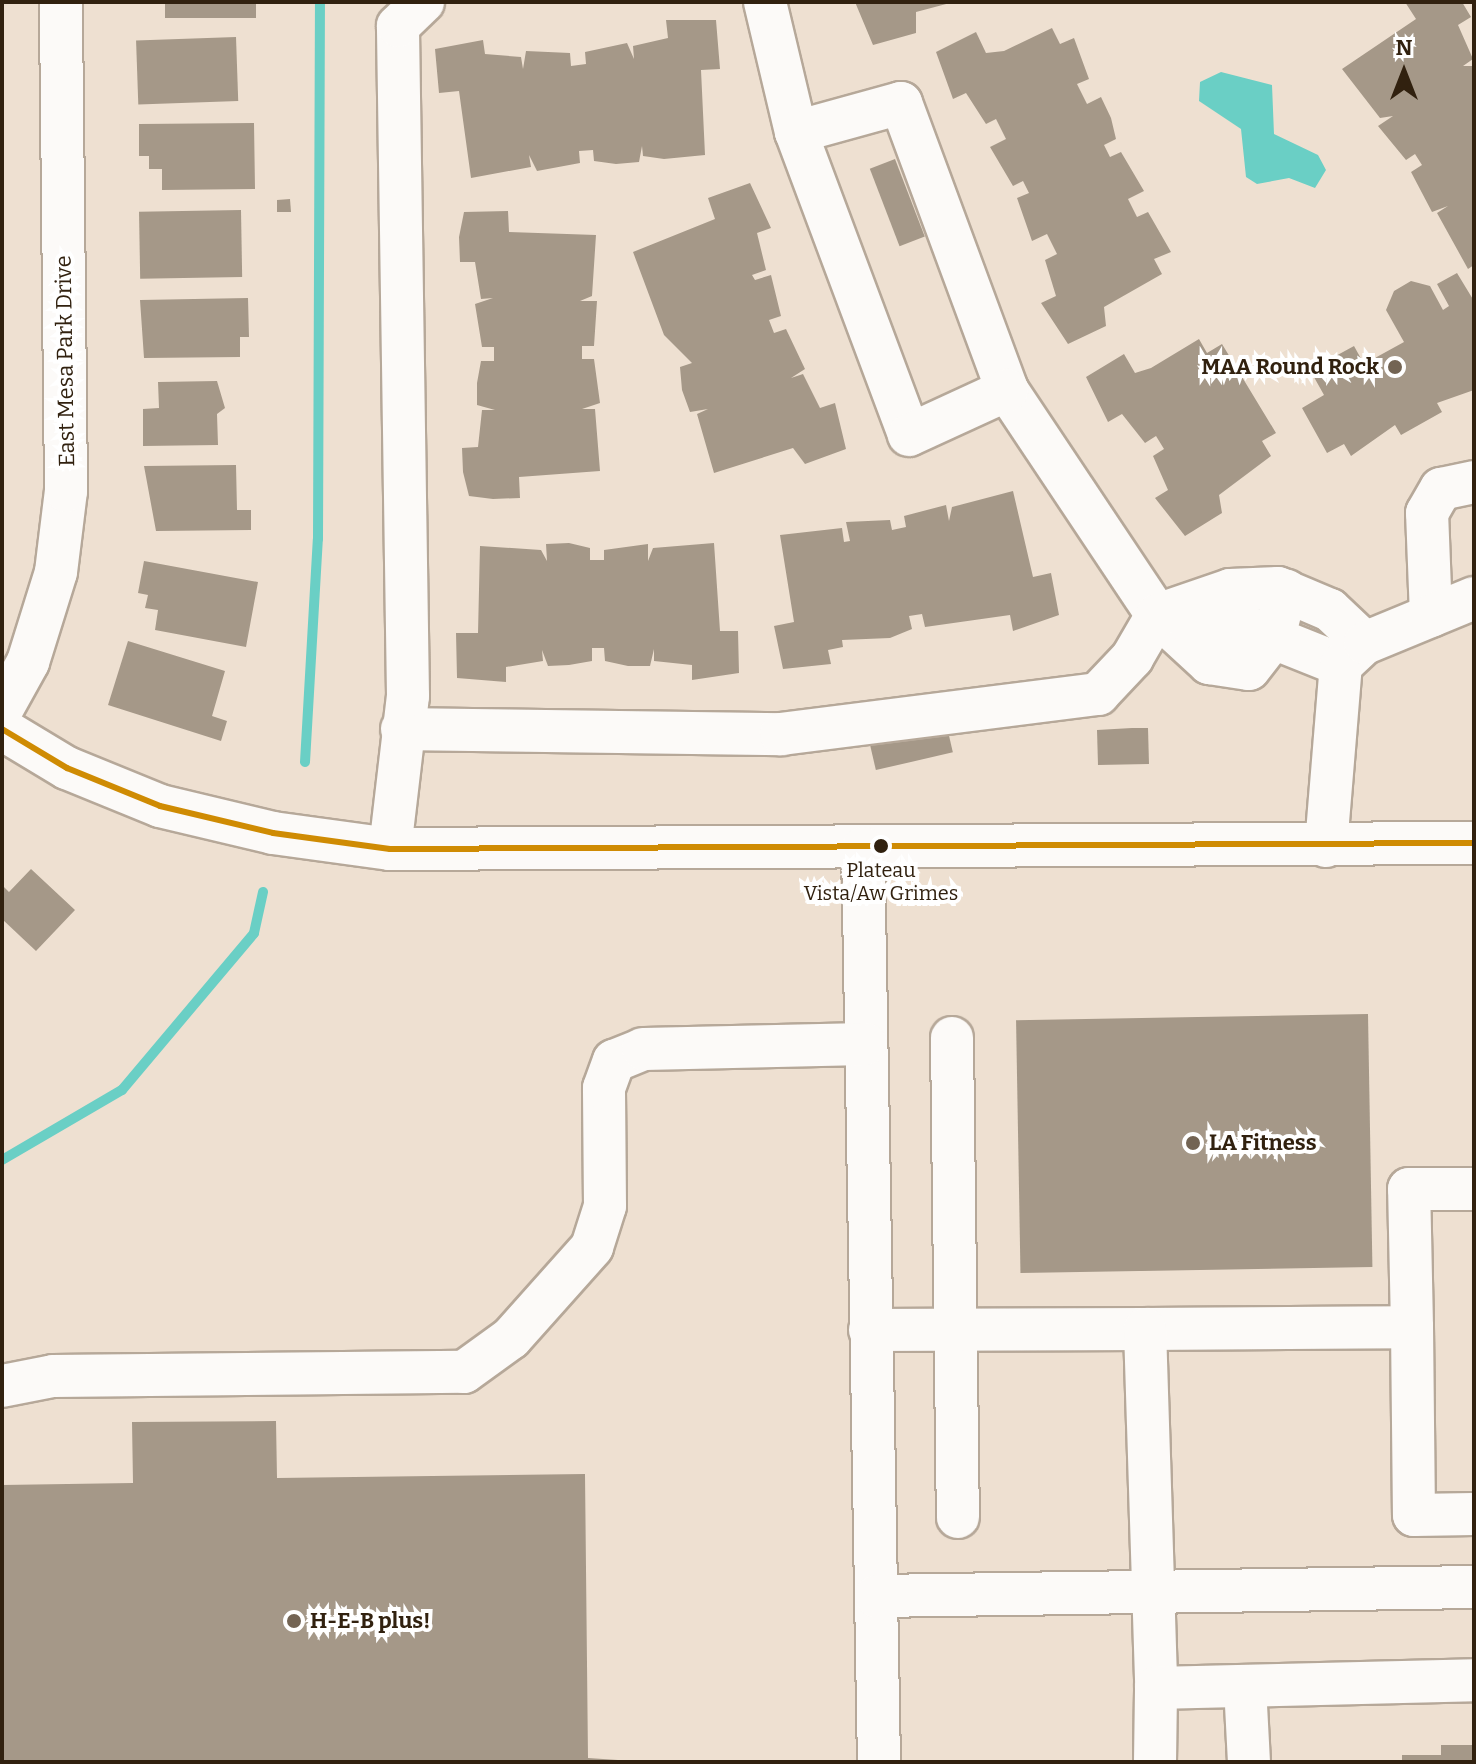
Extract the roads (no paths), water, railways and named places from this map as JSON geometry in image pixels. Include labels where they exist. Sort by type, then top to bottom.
[{"type":"street","name":"East Mesa Park Drive","points":[[2,709],[28,662],[56,572],[66,491],[61,2]]},
{"type":"street","points":[[390,849],[408,696],[398,26],[423,2]]},
{"type":"street","points":[[765,2],[796,132],[909,435],[1007,390]]},
{"type":"street","points":[[796,132],[901,103],[1007,390],[1157,615],[1209,663],[1232,671],[1249,669],[1274,637],[1286,591]]},
{"type":"street","points":[[1431,616],[1427,513],[1441,489],[1474,482]]},
{"type":"street","points":[[402,729],[781,734],[1098,694],[1132,658],[1157,615],[1230,590],[1286,591],[1330,610],[1353,654],[1326,846]]},
{"type":"street","points":[[1274,637],[1353,654],[1474,598]]},
{"type":"street","points":[[2,729],[67,768],[160,806],[273,833],[390,849],[1474,843]]},
{"type":"street","points":[[863,848],[879,1762]]},
{"type":"street","points":[[952,1038],[958,1517]]},
{"type":"street","points":[[2,1386],[53,1376],[464,1372],[511,1338],[592,1247],[605,1206],[604,1088],[614,1061],[643,1049],[866,1044]]},
{"type":"street","points":[[1474,1189],[1409,1189],[1414,1515],[1474,1514]]},
{"type":"street","points":[[870,1330],[957,1332],[1412,1327]]},
{"type":"street","points":[[1145,1329],[1149,1592],[1156,1688],[1155,1762]]},
{"type":"street","points":[[876,1596],[1474,1587]]},
{"type":"street","points":[[1156,1688],[1474,1680]]},
{"type":"street","points":[[1245,1686],[1249,1762]]},
{"type":"water","points":[[1221,72],[1272,85],[1274,134],[1318,155],[1326,170],[1315,188],[1289,178],[1257,184],[1246,177],[1241,129],[1199,101],[1200,82]]},
{"type":"waterway","points":[[305,762],[318,539],[320,2]]},
{"type":"waterway","points":[[2,1160],[122,1090],[254,933],[263,892]]},
{"type":"place","name":"MAA Round Rock","points":[[1395,367]]},
{"type":"place","name":"Plateau Vista/Aw Grimes","points":[[881,846]]},
{"type":"place","name":"LA Fitness","points":[[1193,1143]]},
{"type":"place","name":"H-E-B plus!","points":[[294,1621]]}]
